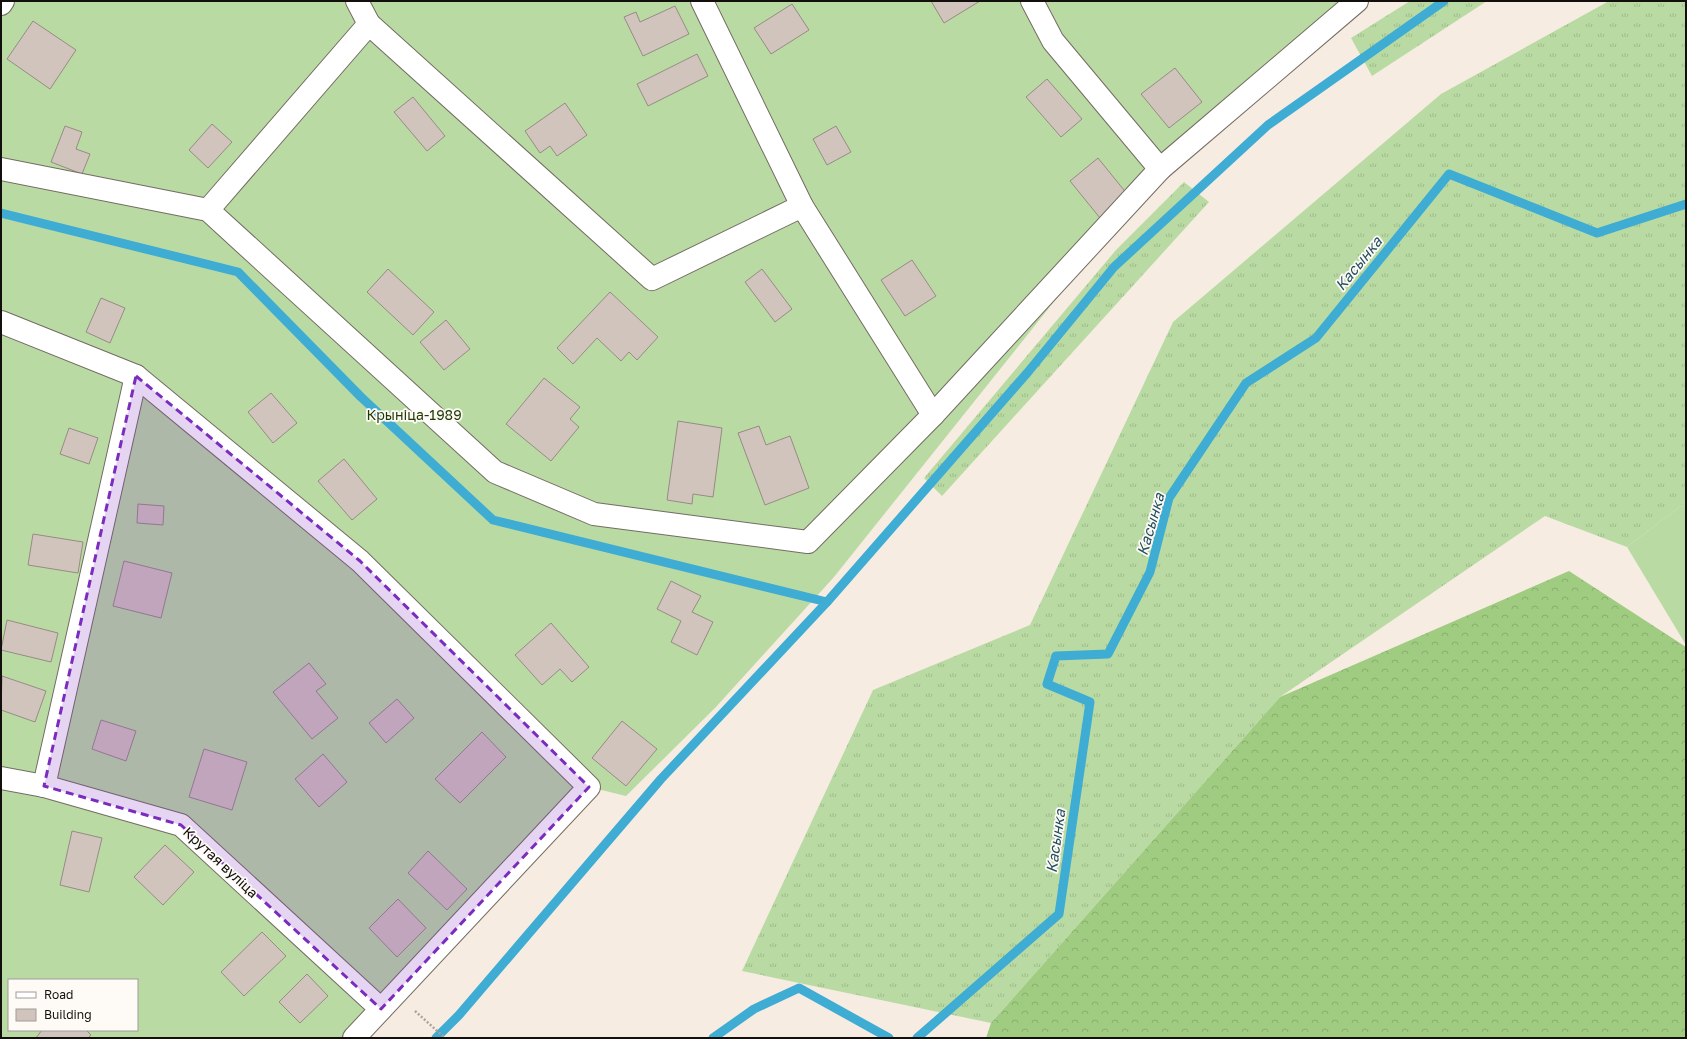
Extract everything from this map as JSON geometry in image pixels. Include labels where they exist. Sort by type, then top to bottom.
[{"type":"street","points":[[357,1],[369,24],[652,279],[802,206]]},
{"type":"street","points":[[702,1],[802,206],[933,415]]},
{"type":"street","points":[[1032,1],[1052,41],[1160,169]]},
{"type":"street","points":[[1,168],[208,210],[495,472],[594,514],[808,542],[933,415],[1160,169],[1356,1]]},
{"type":"street","points":[[208,210],[369,24]]},
{"type":"street","points":[[1,322],[136,376],[360,561],[589,787],[354,1038]]},
{"type":"street","points":[[44,786],[136,376]]},
{"type":"street","name":"Крутая вуліца","points":[[1,778],[44,786],[181,824],[381,1009]]},
{"type":"path","points":[[430,1024],[445,1038]]},
{"type":"highlighted area","points":[[136,376],[360,561],[589,787],[381,1009],[181,825],[44,786]]},
{"type":"green space","name":"Крыніца-1989","points":[[1,1],[1357,1],[1160,169],[834,577],[715,708],[626,796],[589,787],[354,1038],[1,1038]]},
{"type":"green space","points":[[1410,1],[1487,1],[1372,76],[1351,38]]},
{"type":"green space","points":[[1609,1],[1686,1],[1686,502],[1627,547],[1545,516],[1280,697],[991,1023],[742,971],[873,690],[1030,625],[1173,322],[1441,94]]},
{"type":"green space","points":[[1184,182],[1209,202],[942,496],[924,478],[1116,250]]},
{"type":"green space","points":[[1686,502],[1686,645],[1627,547]]},
{"type":"green space","points":[[1569,571],[1686,647],[1686,1038],[986,1038],[991,1023],[1280,697]]},
{"type":"building","points":[[931,1],[980,1],[944,23]]},
{"type":"building","points":[[792,4],[809,30],[771,54],[754,28]]},
{"type":"building","points":[[675,6],[689,34],[643,56],[624,17],[636,12],[640,22]]},
{"type":"building","points":[[33,21],[76,50],[50,89],[7,59]]},
{"type":"building","points":[[697,54],[708,76],[648,106],[637,84]]},
{"type":"building","points":[[1175,68],[1202,102],[1169,128],[1141,94]]},
{"type":"building","points":[[1047,79],[1082,119],[1061,137],[1026,97]]},
{"type":"building","points":[[413,97],[445,136],[427,151],[394,112]]},
{"type":"building","points":[[565,103],[587,135],[557,156],[550,146],[540,153],[525,131]]},
{"type":"building","points":[[212,124],[232,142],[208,168],[189,150]]},
{"type":"building","points":[[65,126],[82,132],[76,149],[90,154],[82,174],[51,162]]},
{"type":"building","points":[[836,126],[851,152],[827,165],[813,139]]},
{"type":"building","points":[[1098,158],[1128,195],[1100,218],[1070,181]]},
{"type":"building","points":[[912,260],[936,296],[905,316],[881,280]]},
{"type":"building","points":[[388,269],[434,312],[413,335],[367,292]]},
{"type":"building","points":[[762,269],[792,309],[775,322],[745,282]]},
{"type":"building","points":[[610,292],[658,337],[637,360],[629,352],[621,361],[597,338],[573,364],[557,348]]},
{"type":"building","points":[[101,298],[125,308],[110,343],[86,332]]},
{"type":"building","points":[[446,320],[470,349],[444,370],[420,342]]},
{"type":"building","points":[[544,378],[580,407],[570,419],[579,427],[551,461],[506,424]]},
{"type":"building","points":[[271,393],[297,423],[273,443],[248,412]]},
{"type":"building","points":[[678,421],[722,428],[713,497],[693,494],[692,504],[667,500]]},
{"type":"building","points":[[759,426],[766,445],[790,436],[809,488],[765,505],[738,433]]},
{"type":"building","points":[[69,428],[98,438],[89,464],[60,454]]},
{"type":"building","points":[[344,459],[377,499],[352,520],[318,481]]},
{"type":"building","points":[[138,504],[164,506],[163,525],[137,523]]},
{"type":"building","points":[[33,534],[83,542],[78,573],[28,565]]},
{"type":"building","points":[[124,561],[172,573],[161,618],[113,606]]},
{"type":"building","points":[[671,581],[701,596],[692,612],[713,622],[697,655],[671,642],[681,621],[657,609]]},
{"type":"building","points":[[7,620],[58,633],[51,662],[1,650]]},
{"type":"building","points":[[551,623],[589,667],[572,682],[560,669],[542,685],[515,655]]},
{"type":"building","points":[[309,663],[326,684],[316,691],[338,718],[312,739],[273,692]]},
{"type":"building","points":[[2,676],[46,691],[35,722],[1,710]]},
{"type":"building","points":[[397,699],[414,718],[386,743],[369,723]]},
{"type":"building","points":[[101,720],[136,731],[126,761],[92,749]]},
{"type":"building","points":[[622,721],[657,749],[626,786],[592,758]]},
{"type":"building","points":[[482,732],[506,757],[460,803],[435,779]]},
{"type":"building","points":[[204,749],[247,762],[232,810],[189,797]]},
{"type":"building","points":[[323,754],[347,782],[319,807],[295,779]]},
{"type":"building","points":[[72,831],[102,838],[89,892],[60,885]]},
{"type":"building","points":[[165,845],[194,872],[163,905],[134,877]]},
{"type":"building","points":[[428,851],[467,889],[447,910],[408,873]]},
{"type":"building","points":[[398,899],[426,928],[397,957],[369,928]]},
{"type":"building","points":[[262,932],[286,956],[244,996],[221,972]]},
{"type":"building","points":[[307,974],[328,996],[300,1023],[279,1002]]},
{"type":"building","points":[[41,1031],[87,1031],[91,1035],[88,1038],[36,1038]]},
{"type":"waterway","points":[[436,1038],[459,1015],[661,779],[827,602],[1028,372],[1114,267],[1268,125],[1444,1]]},
{"type":"waterway","name":"Касынка","points":[[917,1038],[1059,914],[1090,702],[1047,684],[1056,656],[1108,654],[1150,572],[1169,498],[1246,383],[1316,338],[1449,174],[1597,233],[1686,204]]},
{"type":"waterway","points":[[1,213],[238,272],[361,397],[493,520],[827,602]]},
{"type":"waterway","name":"Касынка","points":[[713,1038],[754,1009],[799,988],[889,1038]]}]
